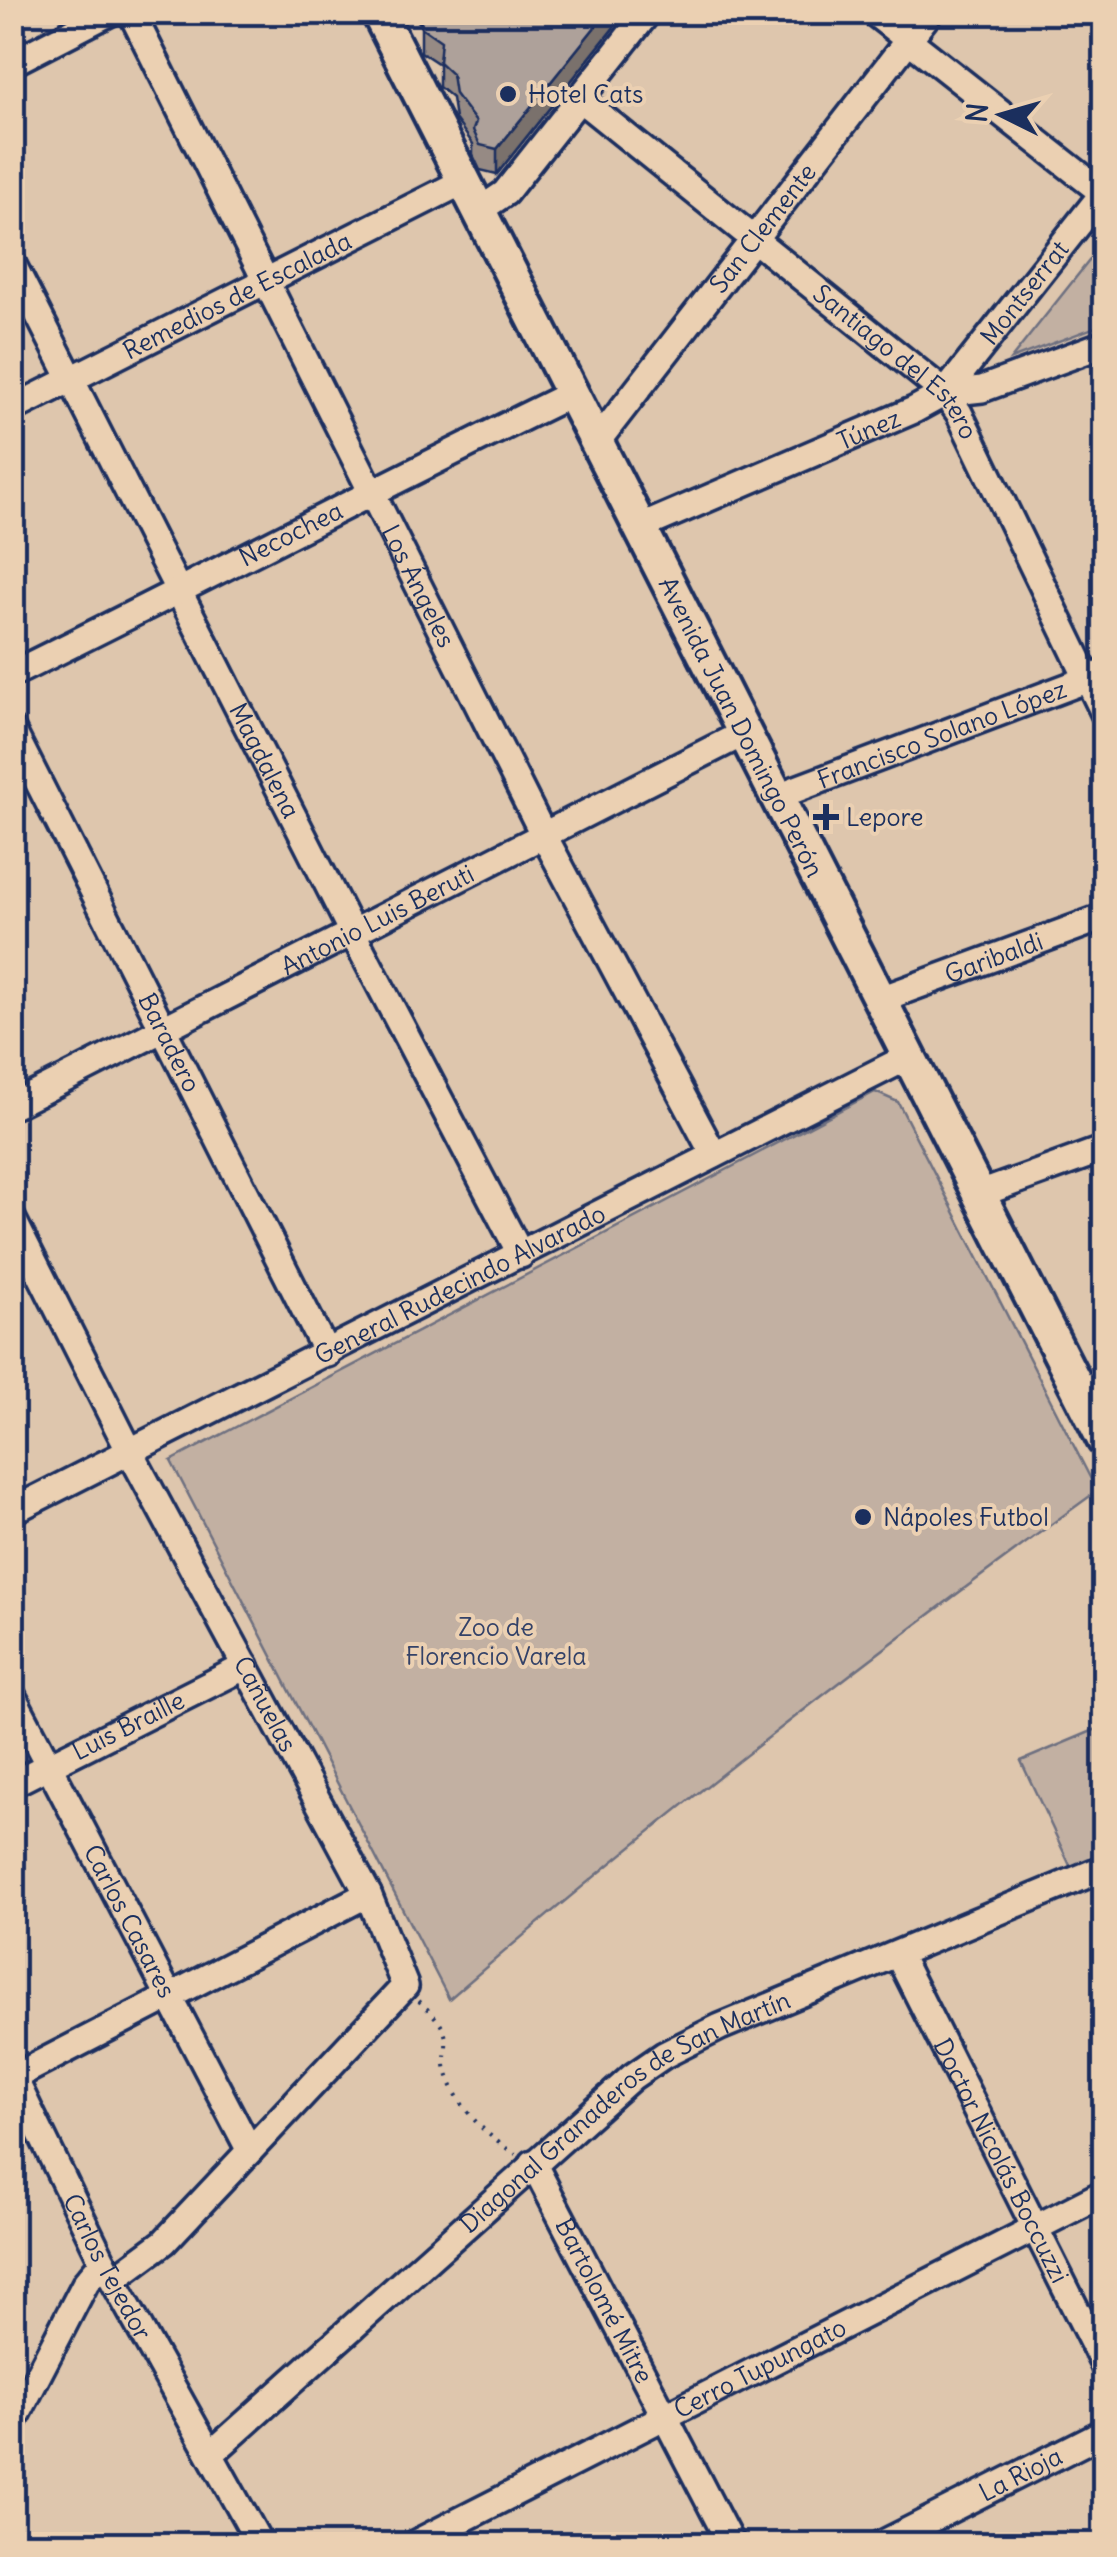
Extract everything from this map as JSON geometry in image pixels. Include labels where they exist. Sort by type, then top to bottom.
[{"type":"main road","name":"Avenida Juan Domingo Perón","points":[[378,12],[980,1194],[1092,1387],[1104,1440]]},
{"type":"street","points":[[12,63],[111,12]]},
{"type":"street","name":"Los Ángeles","points":[[131,12],[543,834],[714,1155]]},
{"type":"street","points":[[477,212],[505,193],[648,12]]},
{"type":"street","points":[[873,12],[1104,193]]},
{"type":"street","name":"San Clemente","points":[[596,444],[930,12]]},
{"type":"street","name":"Santiago del Estero","points":[[580,99],[945,393],[1096,676],[1104,714]]},
{"type":"street","name":"Remedios de Escalada","points":[[12,409],[462,182]]},
{"type":"street","name":"Montserrat","points":[[945,393],[1104,193]]},
{"type":"street","name":"Magdalena","points":[[12,264],[353,934],[522,1255]]},
{"type":"street","name":"Túnez","points":[[638,528],[914,410],[945,393],[982,389],[1104,344]]},
{"type":"street","name":"Necochea","points":[[12,674],[370,491],[570,394]]},
{"type":"street","name":"Francisco Solano López","points":[[778,796],[1096,676]]},
{"type":"street","name":"Baradero","points":[[12,730],[327,1354]]},
{"type":"street","name":"Antonio Luis Beruti","points":[[12,1106],[744,733]]},
{"type":"street","name":"Garibaldi","points":[[881,999],[1104,917]]},
{"type":"street","name":"General Rudecindo Alvarado","points":[[12,1511],[910,1056]]},
{"type":"street","points":[[980,1194],[1104,1149]]},
{"type":"street","name":"Cañuelas","points":[[12,1218],[130,1452],[368,1894],[404,1986]]},
{"type":"street","name":"Luis Braille","points":[[12,1784],[246,1666]]},
{"type":"street","name":"Carlos Casares","points":[[12,1694],[249,2149]]},
{"type":"street","name":"Diagonal Granaderos de San Martín","points":[[211,2454],[533,2163],[632,2076],[664,2055],[720,2027],[1104,1868]]},
{"type":"street","points":[[13,2077],[368,1894]]},
{"type":"street","name":"Doctor Nicolás Boccuzzi","points":[[898,1954],[1104,2365]]},
{"type":"street","points":[[12,2425],[86,2282],[164,2242],[404,1986]]},
{"type":"street","name":"Carlos Tejedor","points":[[13,2077],[109,2271],[260,2544]]},
{"type":"street","name":"Bartolomé Mitre","points":[[533,2163],[731,2544]]},
{"type":"street","name":"Cerro Tupungato","points":[[414,2544],[1104,2193]]},
{"type":"street","name":"La Rioja","points":[[882,2544],[1104,2432]]},
{"type":"path","points":[[404,1986],[439,2021],[446,2037],[444,2064],[449,2082],[473,2118],[503,2147],[533,2163]]},
{"type":"green space","points":[[1104,242],[1104,324],[1011,359]]},
{"type":"green space","name":"Zoo de Florencio Varela","points":[[875,1092],[898,1102],[1097,1491],[767,1738],[449,1999],[171,1461]]},
{"type":"green space","points":[[1104,1726],[1104,1859],[1073,1872],[1021,1761]]},
{"type":"building","name":"Hotel Cats","points":[[421,12],[607,12],[497,149],[480,145],[473,130],[476,122],[455,94],[452,74],[439,62],[441,41],[421,27]]},
{"type":"place","name":"Hotel Cats","points":[[508,94]]},
{"type":"place","name":"Lepore","points":[[826,817]]},
{"type":"place","name":"Nápoles Futbol","points":[[863,1517]]}]
